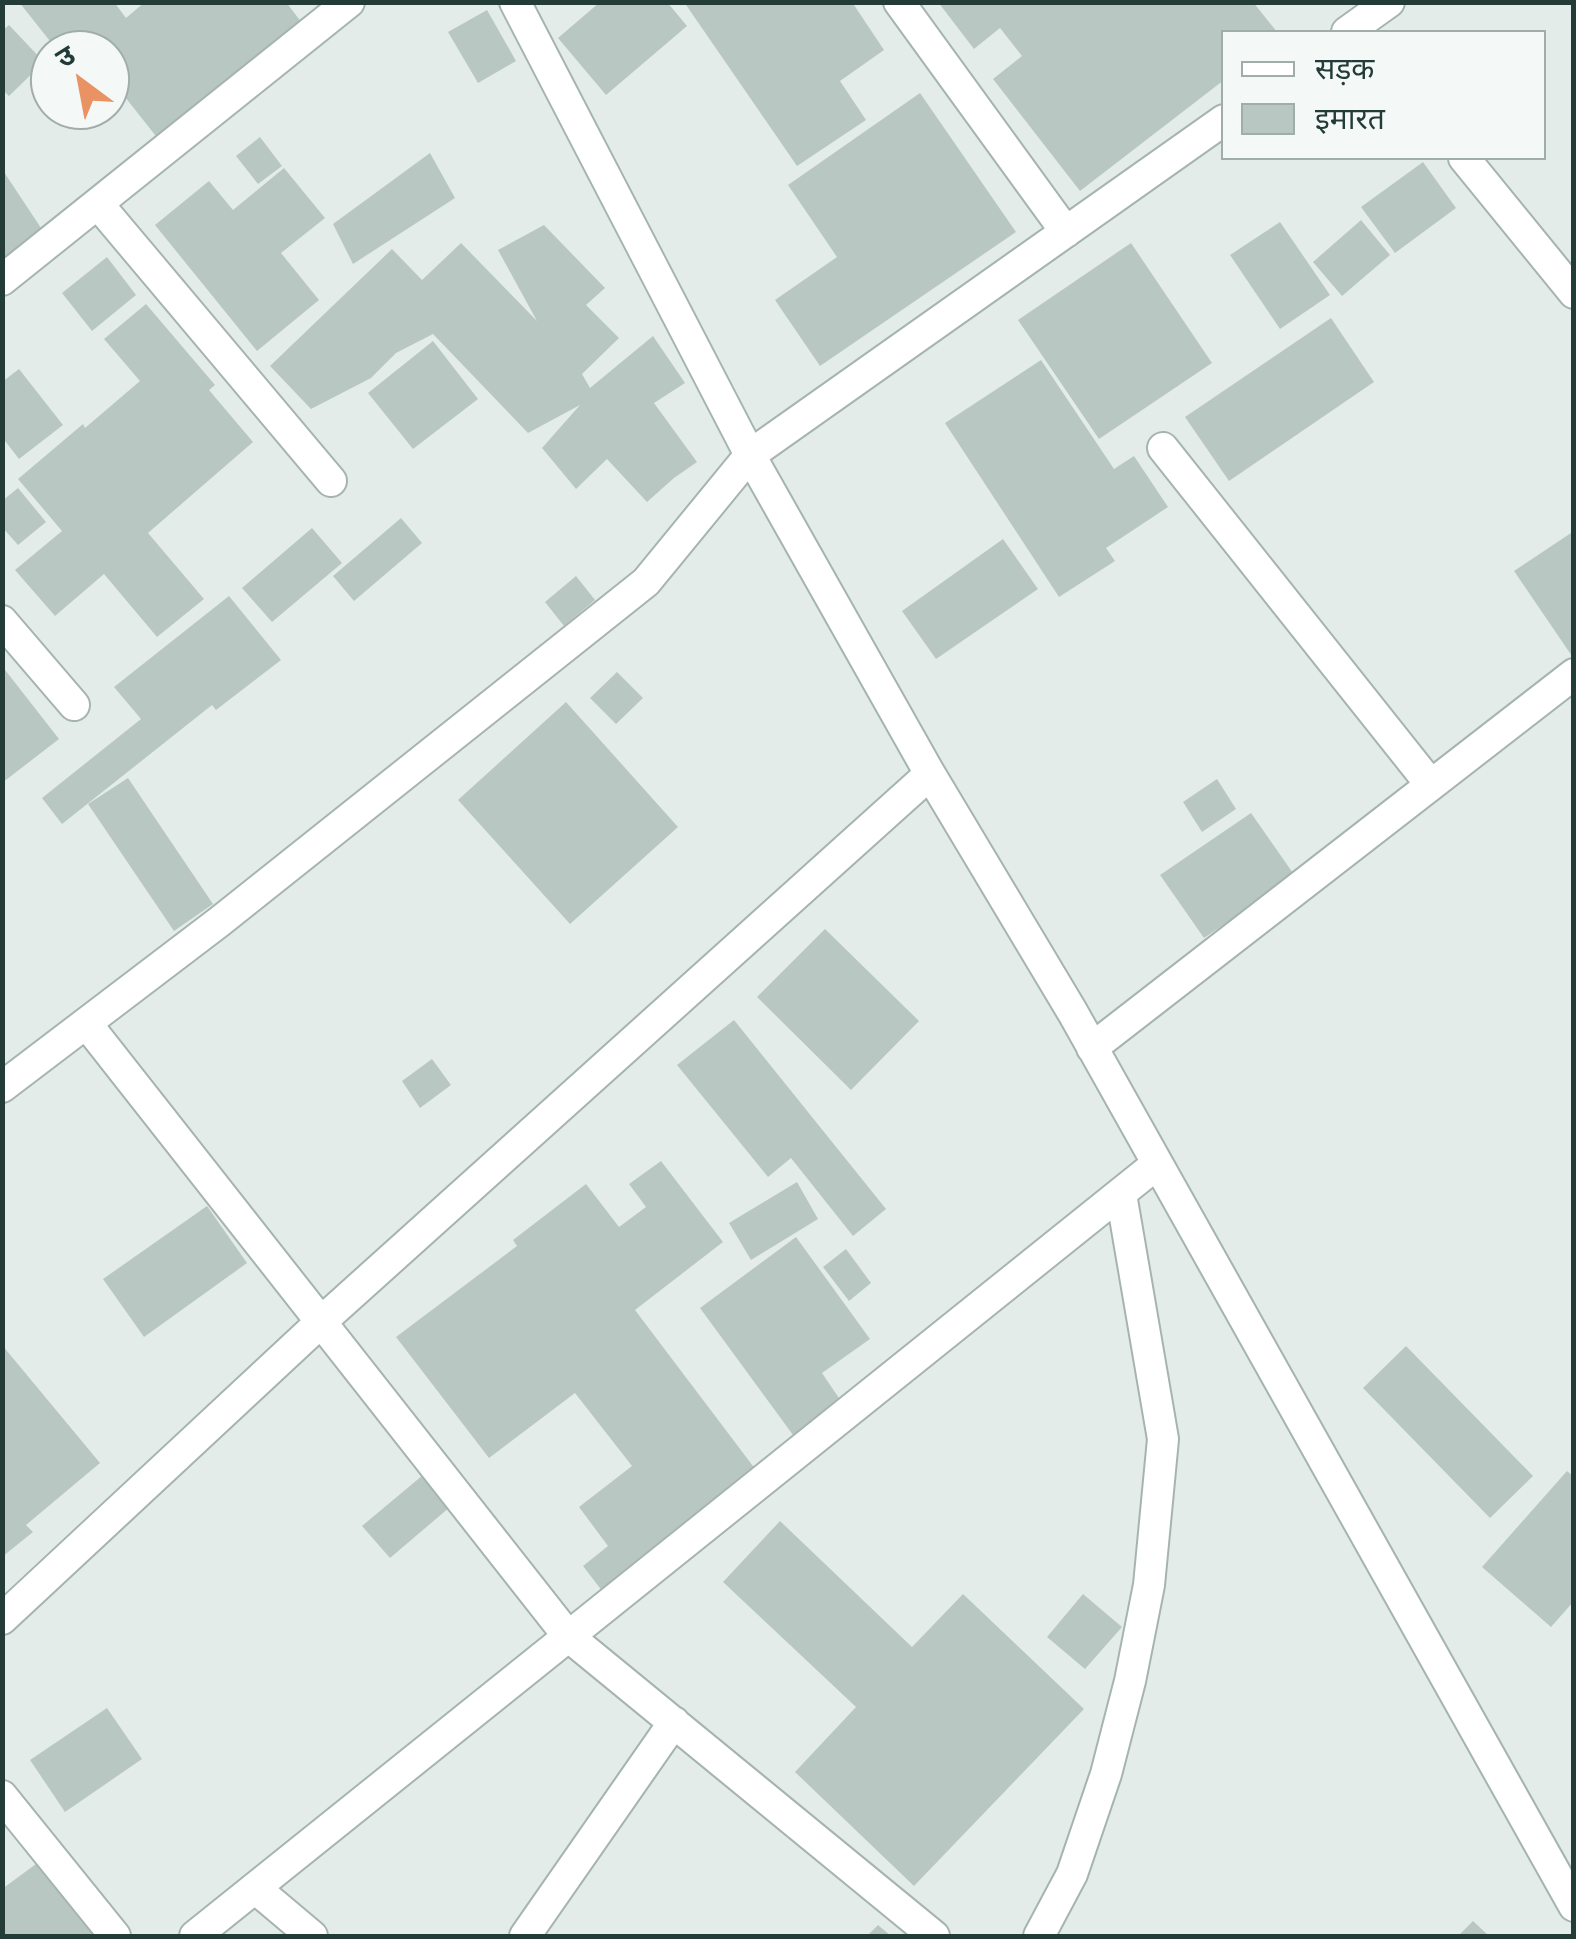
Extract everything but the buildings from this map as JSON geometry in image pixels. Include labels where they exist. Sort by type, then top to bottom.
[{"type":"street","points":[[2,280],[349,2]]},
{"type":"street","points":[[515,2],[750,456],[1158,1164],[1574,1906]]},
{"type":"street","points":[[899,2],[1066,232]]},
{"type":"street","points":[[1352,23],[1389,2]]},
{"type":"street","points":[[2,1086],[220,922],[646,582],[750,456],[1221,122]]},
{"type":"street","points":[[1466,160],[1574,292]]},
{"type":"street","points":[[98,204],[331,481]]},
{"type":"street","points":[[1164,448],[1431,785]]},
{"type":"street","points":[[2,621],[74,705]]},
{"type":"street","points":[[1092,1048],[1574,674]]},
{"type":"street","points":[[2,1619],[322,1321],[930,774]]},
{"type":"street","points":[[86,1023],[568,1636],[934,1936]]},
{"type":"street","points":[[194,1936],[1158,1164]]},
{"type":"street","points":[[1039,1936],[1072,1874],[1106,1774],[1130,1681],[1148,1585],[1163,1439],[1121,1194]]},
{"type":"street","points":[[524,1936],[674,1722]]},
{"type":"street","points":[[2,1796],[115,1936]]},
{"type":"street","points":[[255,1888],[312,1936]]}]
